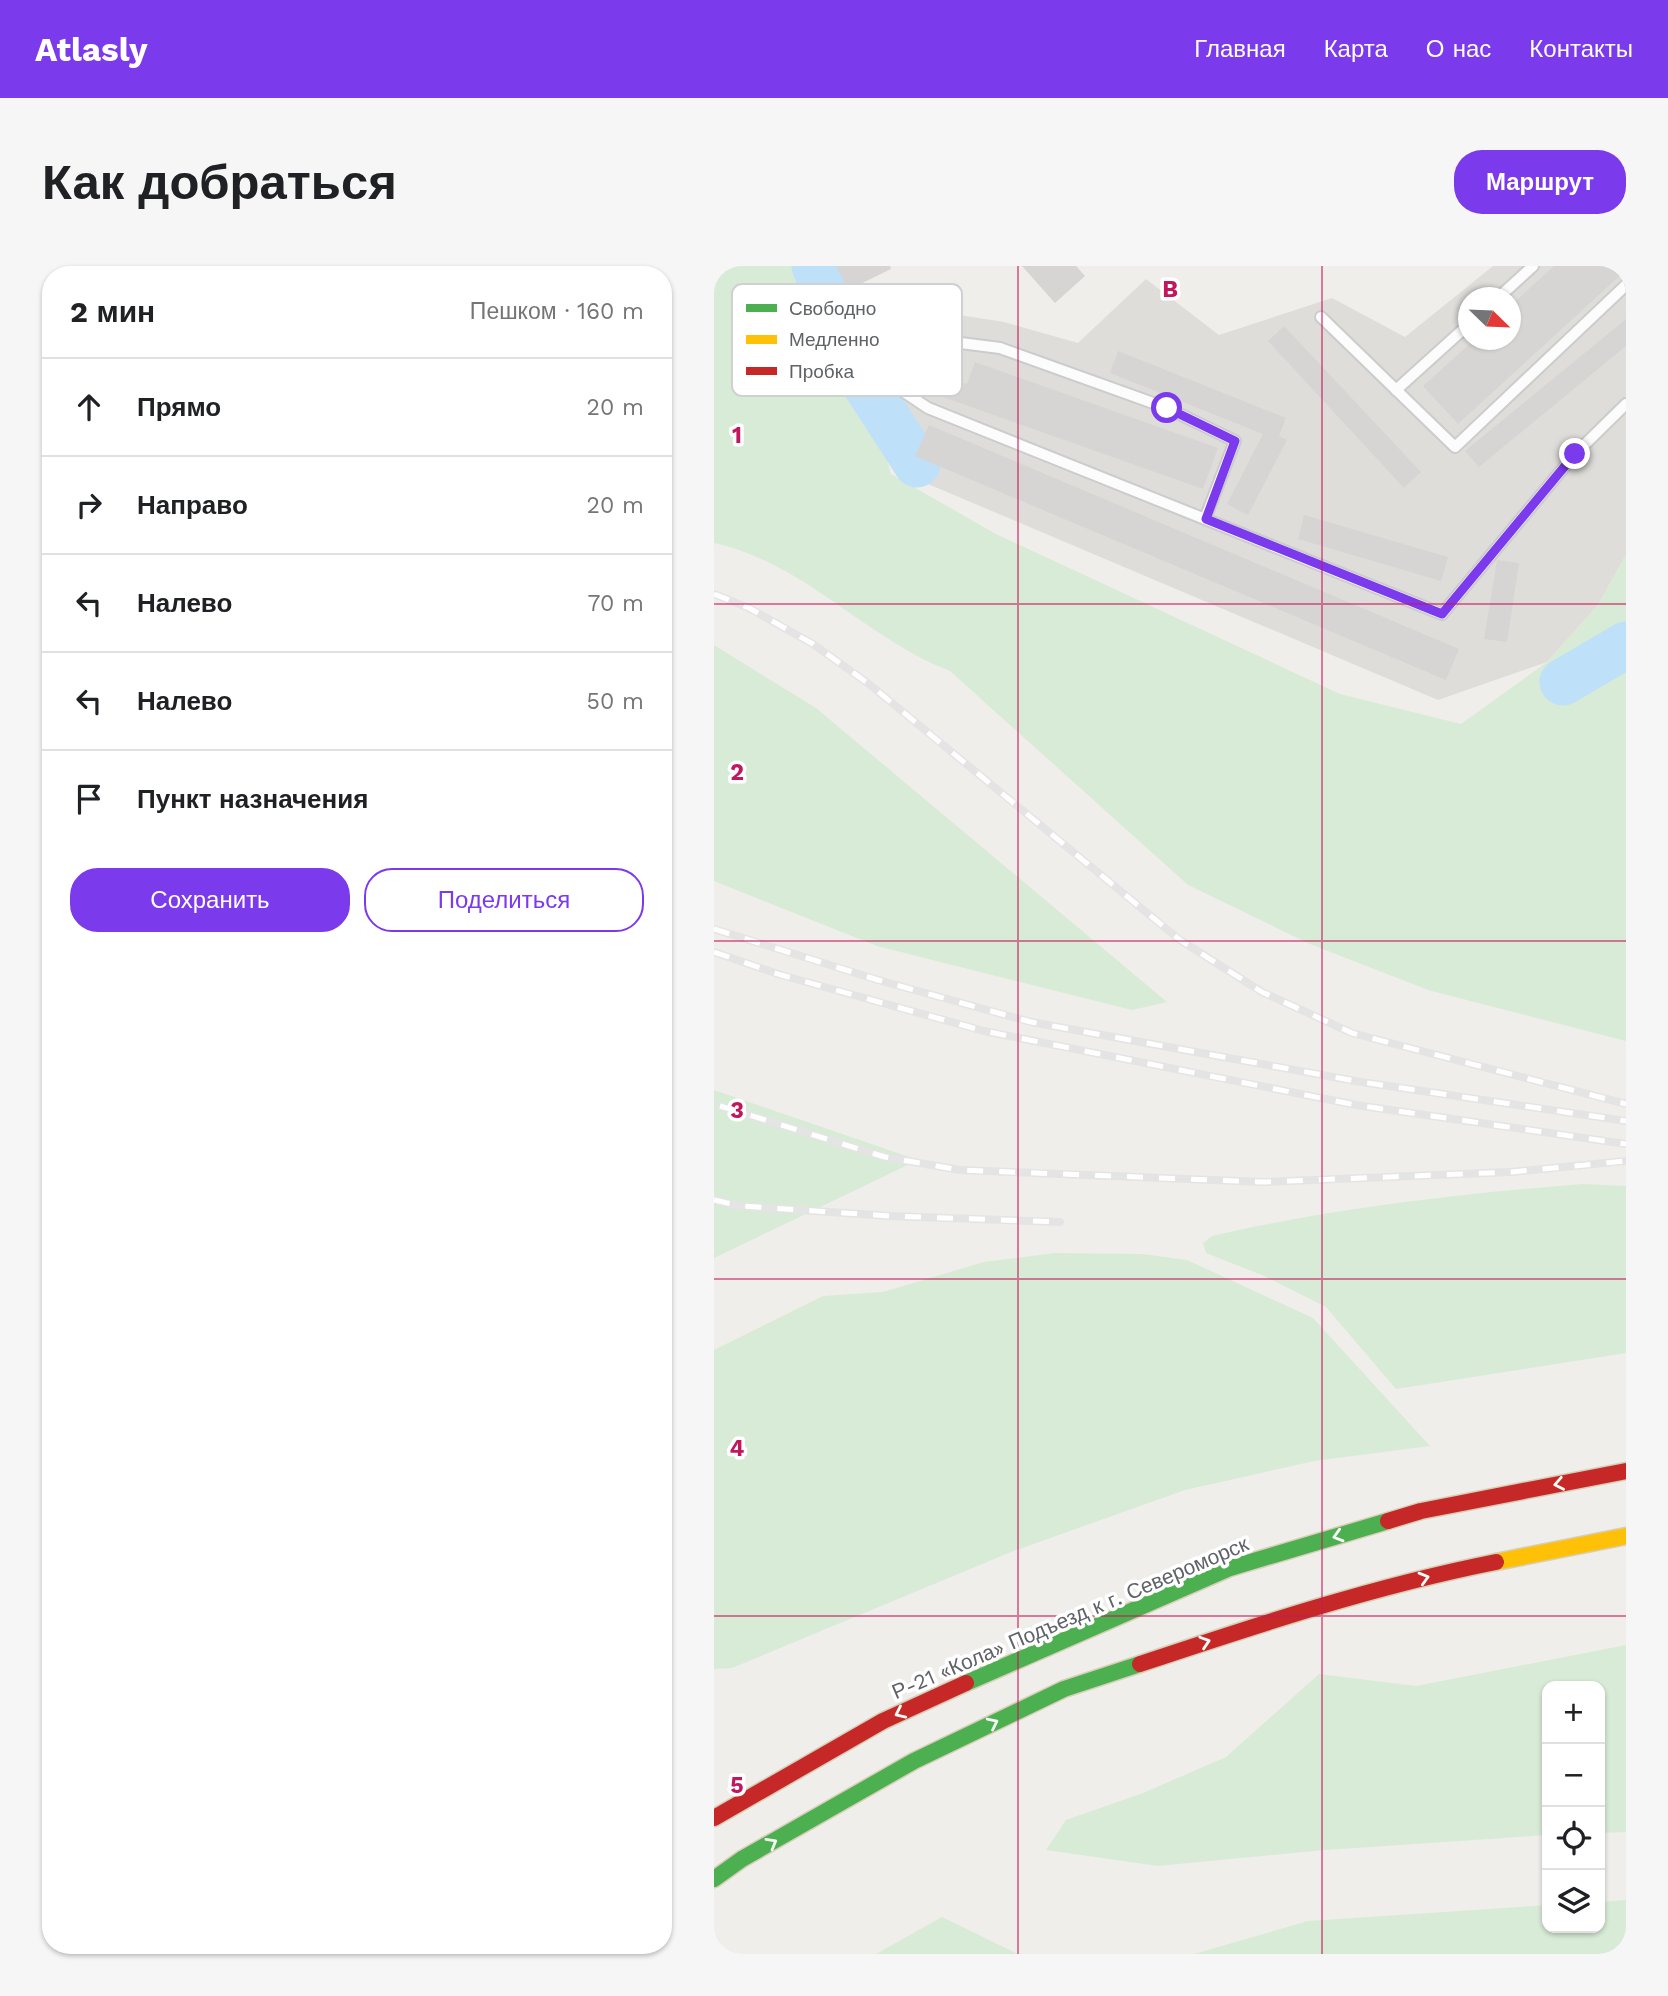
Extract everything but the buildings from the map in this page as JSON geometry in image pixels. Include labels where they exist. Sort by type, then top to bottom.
[{"type":"main road","name":"Р-21 «Кола» Подъезд к г. Североморск","points":[[714,1818],[883,1720],[1044,1647],[1230,1568],[1421,1511],[1626,1471]]},
{"type":"main road","points":[[714,1879],[742,1860],[914,1761],[1065,1689],[1250,1628],[1445,1572],[1626,1536]]},
{"type":"lane","points":[[1510,287],[1533,266]]},
{"type":"lane","points":[[1321,317],[1455,447],[1626,285]]},
{"type":"lane","points":[[1396,390],[1458,334]]},
{"type":"lane","points":[[962,343],[1000,348],[1167,408],[1235,441],[1206,519]]},
{"type":"lane","points":[[910,396],[928,408],[1442,614],[1575,454],[1626,404]]},
{"type":"shaded area","points":[[1493,266],[1626,266],[1626,555],[1598,605],[1547,662],[1438,700],[895,470],[875,396],[962,396],[962,315],[1004,322],[1078,343],[1146,279],[1219,335],[1332,298],[1405,337],[1458,294],[1458,350],[1521,350],[1521,287],[1467,287]]},
{"type":"green space","points":[[714,266],[805,266],[815,284],[732,284],[732,396],[860,396],[872,407],[891,474],[996,534],[1340,694],[1461,724],[1547,662],[1598,605],[1626,555],[1626,1041],[1428,990],[1310,944],[1188,885],[950,671],[890,640],[777,567],[747,553],[714,543]]},
{"type":"green space","points":[[714,645],[816,708],[1167,1002],[1132,1010],[877,946],[714,881]]},
{"type":"green space","points":[[714,1090],[918,1160],[714,1258]]},
{"type":"green space","points":[[1582,1184],[1626,1186],[1626,1353],[1396,1389],[1326,1307],[1262,1275],[1206,1253],[1203,1243],[1212,1236],[1304,1217],[1443,1197]]},
{"type":"green space","points":[[1055,1253],[1142,1254],[1187,1260],[1313,1318],[1430,1446],[1314,1461],[1185,1490],[1011,1552],[732,1668],[714,1669],[714,1350],[823,1296],[883,1292],[984,1262]]},
{"type":"green space","points":[[1626,1645],[1626,1832],[1605,1833],[1605,1681],[1542,1681],[1542,1835],[1325,1850],[1158,1866],[1046,1850],[1066,1820],[1143,1793],[1226,1757],[1319,1674],[1416,1686]]},
{"type":"green space","points":[[1626,1900],[1626,1954],[1194,1954],[1308,1921],[1542,1905],[1542,1933],[1605,1933],[1605,1902]]},
{"type":"green space","points":[[942,1917],[1018,1954],[876,1954]]},
{"type":"waterway","points":[[815,266],[823,284]]},
{"type":"waterway","points":[[873,396],[917,464]]},
{"type":"waterway","points":[[1563,682],[1626,645]]},
{"type":"railway","points":[[714,594],[749,608],[813,644],[869,684],[1180,940],[1262,992],[1352,1033],[1626,1104]]},
{"type":"railway","points":[[714,929],[878,980],[1031,1022],[1361,1082],[1626,1121]]},
{"type":"railway","points":[[714,952],[781,975],[984,1031],[1356,1105],[1626,1144]]},
{"type":"railway","points":[[720,1106],[885,1157],[960,1170],[1263,1182],[1511,1172],[1626,1161]]},
{"type":"railway","points":[[714,1200],[741,1206],[890,1216],[1060,1222]]},
{"type":"traffic: fast","points":[[966,1683],[1230,1568],[1388,1521]]},
{"type":"traffic: fast","points":[[714,1879],[742,1859],[914,1761],[1064,1689],[1140,1664]]},
{"type":"traffic: slow","points":[[1496,1562],[1626,1536]]},
{"type":"traffic: jam","points":[[1388,1521],[1421,1511],[1626,1471]]},
{"type":"traffic: jam","points":[[1140,1664],[1361,1595],[1496,1562]]},
{"type":"traffic: jam","points":[[714,1818],[883,1721],[966,1683]]},
{"type":"route","points":[[1167,408],[1235,441],[1206,519],[1442,614],[1575,454]]}]
